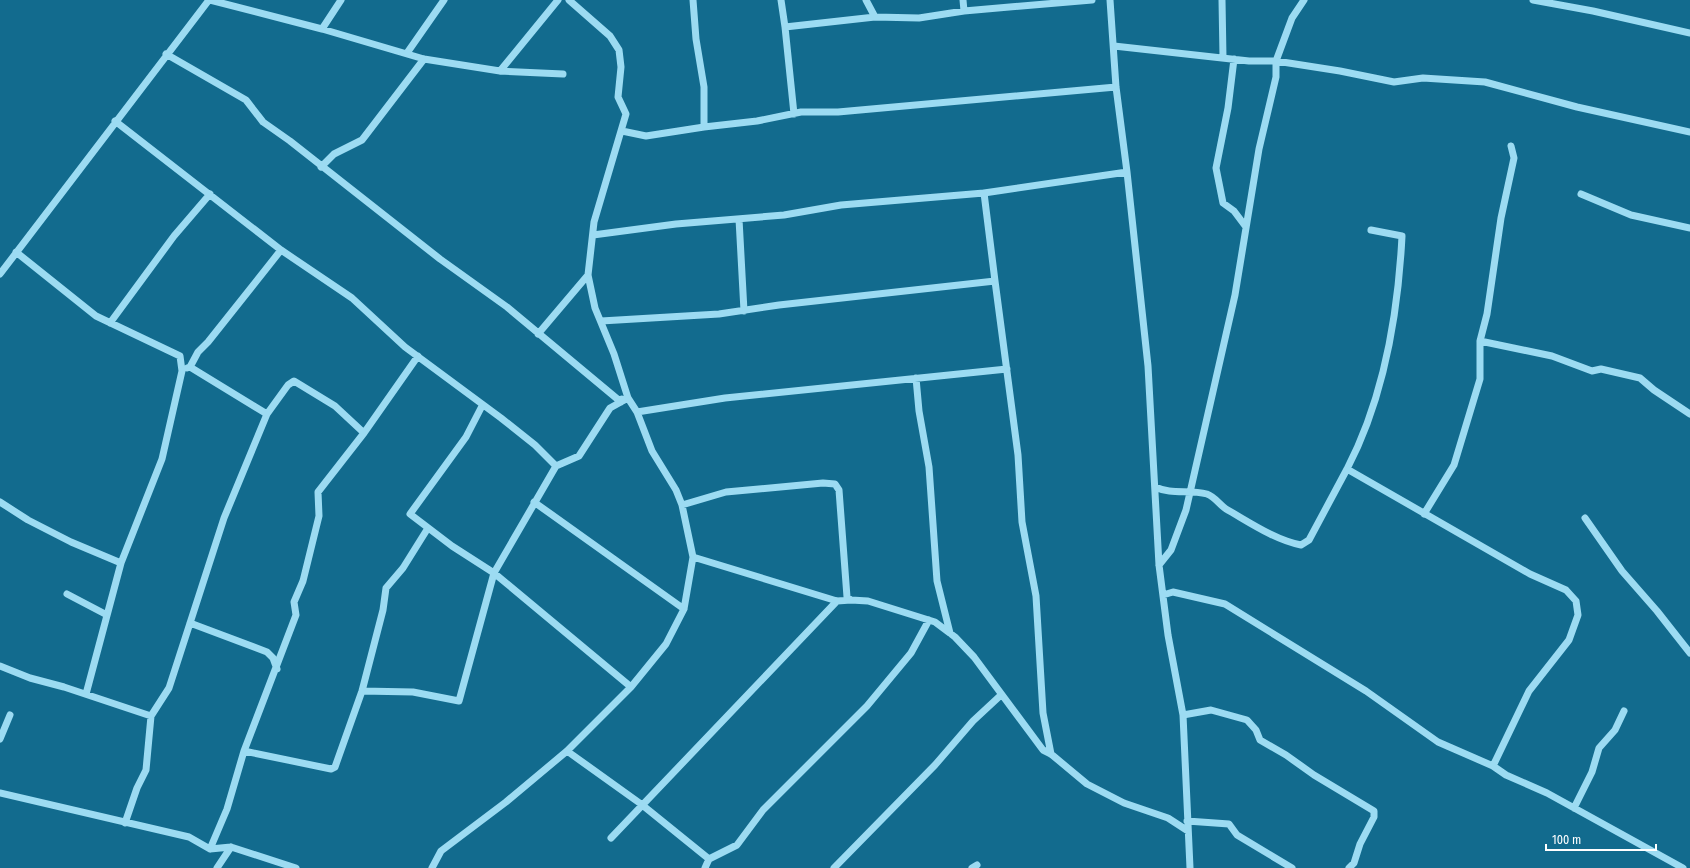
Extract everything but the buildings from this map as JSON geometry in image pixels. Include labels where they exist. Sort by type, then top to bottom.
[{"type":"street","points":[[0,274],[166,54],[209,0],[322,29],[424,59],[500,71],[563,74]]},
{"type":"street","points":[[322,29],[341,0]]},
{"type":"street","points":[[407,53],[444,0]]},
{"type":"street","points":[[500,71],[558,0]]},
{"type":"street","points":[[569,0],[610,36],[619,50],[621,67],[618,97],[626,114],[594,222],[588,275],[600,320],[624,387],[624,400]]},
{"type":"street","points":[[693,0],[696,39],[704,87],[704,127]]},
{"type":"street","points":[[781,0],[794,114]]},
{"type":"street","points":[[866,0],[875,17]]},
{"type":"street","points":[[963,0],[964,11]]},
{"type":"street","points":[[785,27],[875,17],[919,18],[964,11],[1092,0]]},
{"type":"street","points":[[1110,0],[1116,87],[1127,172],[1148,366],[1159,565],[1168,635],[1183,715],[1190,868]]},
{"type":"street","points":[[1222,0],[1223,57]]},
{"type":"street","points":[[1159,565],[1171,550],[1191,492],[1235,295],[1259,149],[1276,77],[1276,61],[1292,18],[1304,0]]},
{"type":"street","points":[[1533,0],[1593,11],[1690,33]]},
{"type":"street","points":[[1114,46],[1249,61],[1276,61],[1340,71],[1394,82],[1423,78],[1485,82],[1577,107],[1690,132]]},
{"type":"street","points":[[166,54],[246,100],[263,122],[290,141],[321,167],[440,259],[507,307],[538,334],[624,400],[637,412],[652,451],[676,490],[682,505],[693,557],[684,609],[666,644],[631,687],[567,751],[506,802],[441,851],[432,868]]},
{"type":"street","points":[[321,167],[334,154],[362,140],[424,59]]},
{"type":"street","points":[[1234,59],[1228,108],[1216,172],[1223,203],[1234,211],[1246,227]]},
{"type":"street","points":[[622,131],[646,136],[757,121],[794,114],[838,112],[1116,87]]},
{"type":"street","points":[[115,121],[281,250],[352,298],[405,347],[535,445],[556,466]]},
{"type":"street","points":[[1424,514],[1454,465],[1480,379],[1480,341],[1487,314],[1501,218],[1514,158],[1511,146]]},
{"type":"street","points":[[593,235],[676,224],[784,215],[841,206],[984,193],[1127,172]]},
{"type":"street","points":[[984,193],[1018,455],[1022,522],[1036,596],[1043,713],[1051,754]]},
{"type":"street","points":[[110,323],[174,236],[210,194]]},
{"type":"street","points":[[1582,194],[1631,215],[1690,228]]},
{"type":"street","points":[[739,219],[744,310]]},
{"type":"street","points":[[1155,487],[1172,492],[1206,494],[1215,498],[1224,508],[1292,544],[1301,545],[1309,540],[1347,468],[1377,398],[1400,275],[1402,236],[1371,230]]},
{"type":"street","points":[[182,371],[190,367],[198,352],[208,342],[281,250]]},
{"type":"street","points":[[16,252],[96,316],[180,356],[182,371],[162,459],[121,564],[86,694]]},
{"type":"street","points":[[538,334],[588,275]]},
{"type":"street","points":[[600,320],[719,314],[778,305],[995,282]]},
{"type":"street","points":[[1480,341],[1552,356],[1592,371],[1600,369],[1640,378],[1654,390],[1690,414]]},
{"type":"street","points":[[210,849],[227,809],[244,751],[277,669],[296,615],[294,602],[303,582],[318,516],[318,492],[364,434],[418,356]]},
{"type":"street","points":[[190,367],[267,414]]},
{"type":"street","points":[[637,412],[725,398],[1007,369]]},
{"type":"street","points":[[916,378],[929,467],[937,581],[950,633]]},
{"type":"street","points":[[125,823],[137,788],[146,770],[151,716],[169,688],[224,518],[267,414],[288,385],[294,381],[335,406],[364,434]]},
{"type":"street","points":[[362,691],[413,692],[459,701],[494,573],[556,466],[579,456],[610,408],[624,400]]},
{"type":"street","points":[[482,406],[466,437],[410,514],[494,573],[631,687]]},
{"type":"street","points":[[1347,468],[1424,514],[1462,534],[1530,574],[1566,590],[1576,601],[1578,615],[1569,640],[1529,692],[1493,766]]},
{"type":"street","points":[[682,505],[726,492],[823,483],[835,484],[839,490],[847,598],[851,600]]},
{"type":"street","points":[[0,502],[52,533],[121,564]]},
{"type":"street","points":[[534,502],[684,609]]},
{"type":"street","points":[[1585,518],[1622,571],[1657,611],[1690,654]]},
{"type":"street","points":[[244,751],[331,769],[334,767],[362,691],[383,610],[386,588],[403,568],[428,528]]},
{"type":"street","points":[[693,557],[837,601],[868,601],[935,622],[950,633],[974,657],[1043,750],[1051,754],[1088,784],[1124,803],[1168,818],[1188,831]]},
{"type":"street","points":[[1163,595],[1173,592],[1225,604],[1366,691],[1438,742],[1493,766],[1506,775],[1547,793],[1683,868]]},
{"type":"street","points":[[67,594],[107,615]]},
{"type":"street","points":[[611,838],[837,601]]},
{"type":"street","points":[[705,868],[709,859],[736,845],[762,810],[867,706],[911,654],[930,620]]},
{"type":"street","points":[[190,623],[267,652],[273,658],[277,669]]},
{"type":"street","points":[[0,666],[30,678],[86,694],[151,716]]},
{"type":"street","points":[[834,868],[935,765],[973,721],[1001,695]]},
{"type":"street","points":[[1183,715],[1211,710],[1247,720],[1256,730],[1260,740],[1374,811],[1374,818],[1360,844],[1354,863],[1349,868]]},
{"type":"street","points":[[1574,808],[1592,772],[1599,748],[1615,730],[1624,711]]},
{"type":"street","points":[[0,739],[10,715]]},
{"type":"street","points":[[567,751],[642,804],[709,859]]},
{"type":"street","points":[[0,793],[189,837],[210,849],[231,847],[296,868]]},
{"type":"street","points":[[1187,821],[1229,824],[1237,835],[1292,868]]},
{"type":"street","points":[[217,868],[231,847]]}]
